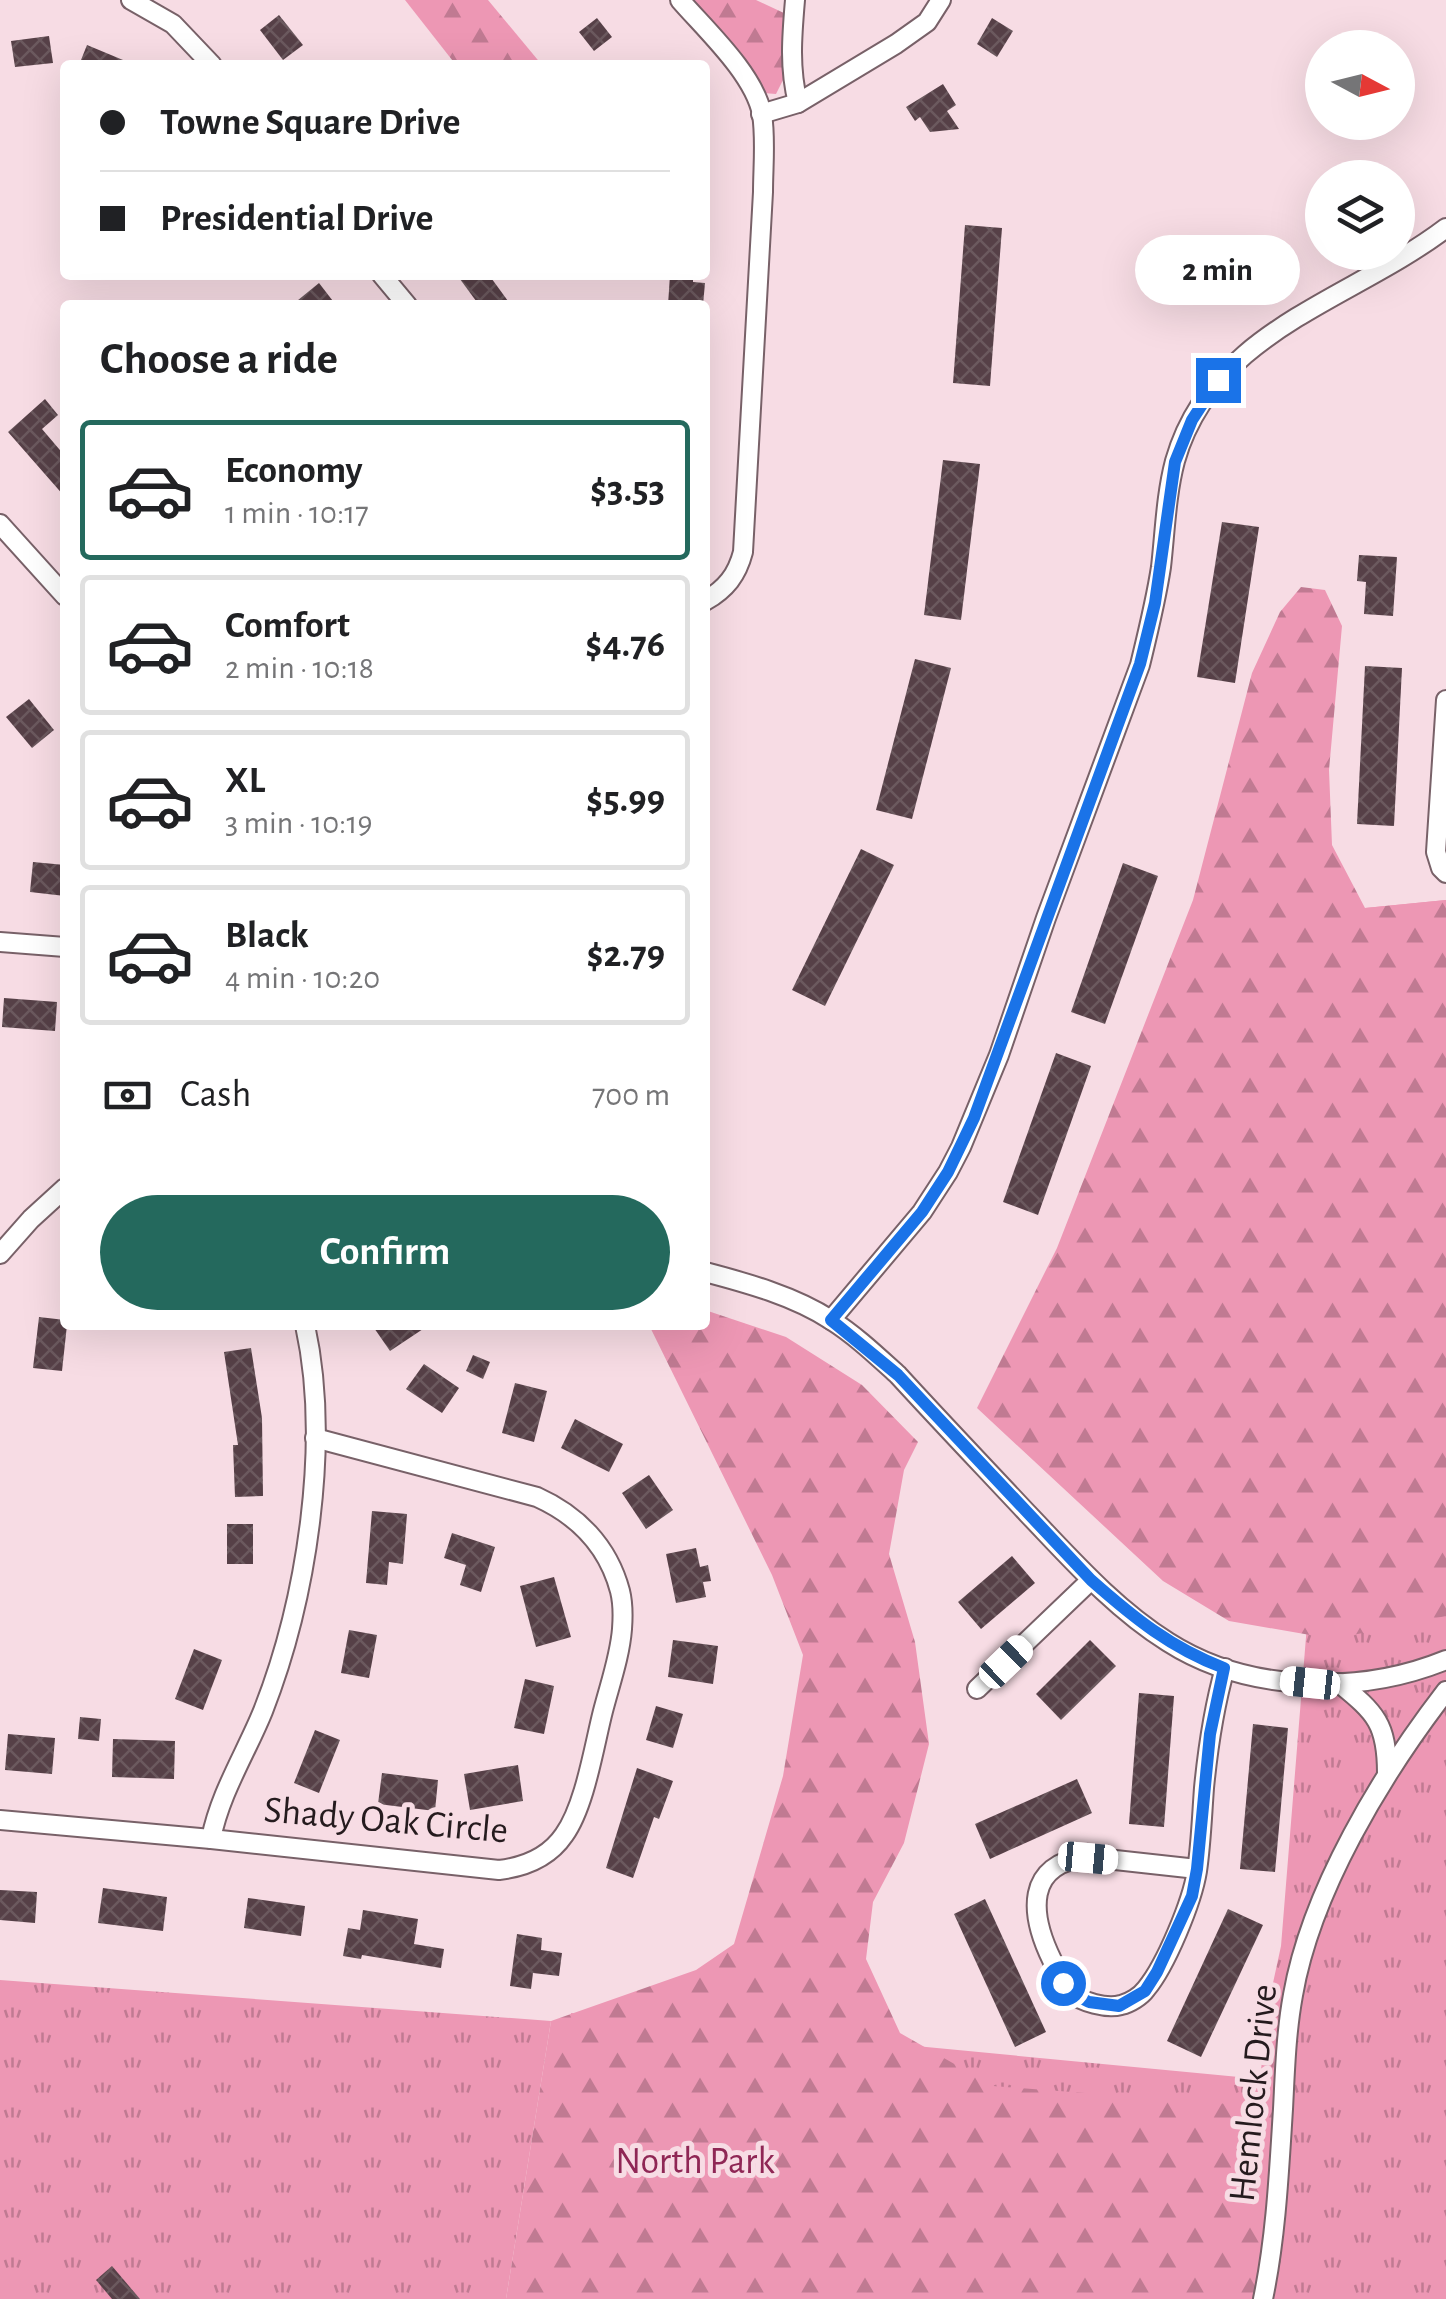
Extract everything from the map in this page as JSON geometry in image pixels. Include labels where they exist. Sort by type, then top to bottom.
[{"type":"street","points":[[131,0],[173,24],[207,60]]},
{"type":"street","points":[[680,0],[742,74],[762,114],[763,192],[743,552],[727,586],[710,598]]},
{"type":"street","points":[[794,0],[791,58],[798,103]]},
{"type":"street","points":[[762,114],[798,103],[896,44],[927,22],[941,0]]},
{"type":"street","points":[[831,1320],[922,1212],[948,1172],[985,1092],[1140,664],[1155,603],[1175,462],[1192,420],[1218,380],[1257,343],[1446,228]]},
{"type":"street","points":[[386,280],[402,300]]},
{"type":"street","points":[[0,524],[60,590]]},
{"type":"street","points":[[1446,700],[1436,852],[1446,873]]},
{"type":"street","points":[[0,942],[60,947]]},
{"type":"street","points":[[0,1254],[60,1193]]},
{"type":"street","points":[[710,1274],[766,1291],[831,1320],[898,1375],[1091,1580],[1168,1642],[1224,1668],[1258,1677],[1310,1683],[1400,1676],[1446,1660]]},
{"type":"street","points":[[211,1839],[218,1812],[262,1714],[290,1630],[300,1585],[315,1438],[306,1330]]},
{"type":"street","name":"Shady Oak Circle","points":[[0,1820],[481,1868],[512,1868],[540,1858],[563,1836],[584,1785],[622,1631],[621,1595],[606,1557],[571,1516],[537,1497],[315,1438]]},
{"type":"street","points":[[977,1690],[1091,1580]]},
{"type":"street","points":[[1197,1869],[1088,1858],[1058,1864],[1040,1888],[1036,1920],[1071,1993],[1089,2002],[1119,2006],[1145,1991],[1178,1929],[1192,1896],[1197,1869],[1210,1734],[1224,1668]]},
{"type":"street","points":[[1339,1683],[1378,1721],[1384,1735],[1388,1773]]},
{"type":"street","name":"Hemlock Drive","points":[[1263,2299],[1278,2175],[1286,2043],[1297,1975],[1316,1914],[1339,1865],[1388,1773],[1446,1691]]},
{"type":"green space","points":[[405,0],[488,0],[538,60],[452,60]]},
{"type":"green space","points":[[694,0],[756,0],[786,14],[784,78],[776,94],[763,93],[737,49]]},
{"type":"green space","points":[[1301,587],[1325,590],[1342,626],[1329,770],[1332,845],[1365,908],[1446,900],[1446,1616],[1333,1639],[1229,1621],[1163,1581],[977,1408],[1057,1248],[1193,900],[1252,673],[1280,612]]},
{"type":"green space","name":"North Park","points":[[1446,900],[1446,2299],[523,2299],[571,2013],[1260,2079],[1268,2006],[1281,1946],[1365,908]]},
{"type":"green space","points":[[710,1312],[786,1337],[862,1385],[918,1442],[904,1470],[889,1554],[915,1642],[929,1744],[904,1843],[873,1902],[866,1959],[900,2033],[993,2086],[1283,2108],[1263,2299],[506,2299],[551,2021],[696,1970],[734,1944],[783,1776],[803,1655],[772,1575],[651,1330],[710,1330]]},
{"type":"green space","points":[[0,1980],[551,2021],[506,2299],[0,2299]]},
{"type":"building","points":[[279,15],[303,45],[283,60],[260,30]]},
{"type":"building","points":[[597,18],[612,37],[594,51],[579,32]]},
{"type":"building","points":[[992,18],[1013,31],[997,57],[977,44]]},
{"type":"building","points":[[49,36],[53,63],[15,67],[11,41]]},
{"type":"building","points":[[87,45],[123,60],[81,60]]},
{"type":"building","points":[[943,84],[956,105],[947,111],[959,129],[930,132],[920,117],[915,121],[906,107]]},
{"type":"building","points":[[965,225],[1002,228],[990,386],[953,383]]},
{"type":"building","points":[[461,280],[493,280],[507,300],[475,300]]},
{"type":"building","points":[[670,280],[705,283],[703,300],[668,300]]},
{"type":"building","points":[[319,283],[332,300],[298,300]]},
{"type":"building","points":[[45,399],[58,415],[42,429],[60,450],[60,491],[8,432]]},
{"type":"building","points":[[943,460],[980,464],[961,620],[924,615]]},
{"type":"building","points":[[1222,522],[1259,527],[1235,683],[1197,677]]},
{"type":"building","points":[[1359,555],[1397,557],[1393,616],[1364,614],[1366,582],[1357,581]]},
{"type":"building","points":[[915,659],[951,668],[912,819],[876,810]]},
{"type":"building","points":[[1365,666],[1402,668],[1394,826],[1357,824]]},
{"type":"building","points":[[29,699],[54,730],[32,748],[6,717]]},
{"type":"building","points":[[861,849],[894,865],[825,1006],[792,990]]},
{"type":"building","points":[[33,862],[60,865],[60,895],[30,892]]},
{"type":"building","points":[[1123,863],[1158,876],[1105,1024],[1071,1012]]},
{"type":"building","points":[[4,998],[57,1002],[55,1031],[2,1027]]},
{"type":"building","points":[[1056,1053],[1091,1066],[1038,1215],[1003,1202]]},
{"type":"building","points":[[39,1317],[60,1319],[60,1330],[66,1330],[62,1371],[33,1368]]},
{"type":"building","points":[[375,1330],[422,1330],[390,1351]]},
{"type":"building","points":[[251,1348],[262,1418],[263,1496],[235,1497],[233,1445],[238,1445],[224,1352]]},
{"type":"building","points":[[473,1355],[490,1362],[483,1379],[466,1371]]},
{"type":"building","points":[[424,1364],[459,1388],[442,1413],[406,1389]]},
{"type":"building","points":[[515,1383],[547,1391],[534,1442],[502,1433]]},
{"type":"building","points":[[575,1419],[623,1444],[609,1472],[561,1448]]},
{"type":"building","points":[[649,1475],[673,1510],[646,1529],[622,1493]]},
{"type":"building","points":[[372,1511],[407,1514],[403,1564],[389,1562],[387,1585],[366,1583]]},
{"type":"building","points":[[227,1524],[253,1524],[253,1564],[227,1564]]},
{"type":"building","points":[[452,1533],[495,1547],[481,1592],[460,1585],[466,1565],[444,1558]]},
{"type":"building","points":[[696,1548],[700,1567],[708,1565],[711,1581],[703,1582],[706,1597],[676,1603],[666,1554]]},
{"type":"building","points":[[1012,1556],[1035,1583],[981,1629],[958,1602]]},
{"type":"building","points":[[554,1577],[571,1637],[536,1647],[520,1586]]},
{"type":"building","points":[[349,1630],[377,1635],[369,1678],[341,1673]]},
{"type":"building","points":[[673,1640],[718,1646],[713,1684],[668,1677]]},
{"type":"building","points":[[1090,1640],[1116,1666],[1061,1720],[1036,1694]]},
{"type":"building","points":[[194,1649],[222,1660],[203,1710],[175,1699]]},
{"type":"building","points":[[525,1679],[554,1686],[544,1734],[514,1728]]},
{"type":"building","points":[[1139,1693],[1174,1696],[1164,1827],[1129,1824]]},
{"type":"building","points":[[656,1706],[683,1714],[673,1748],[646,1740]]},
{"type":"building","points":[[80,1717],[101,1719],[99,1741],[78,1739]]},
{"type":"building","points":[[1253,1724],[1288,1728],[1275,1872],[1240,1869]]},
{"type":"building","points":[[315,1730],[340,1740],[319,1793],[294,1783]]},
{"type":"building","points":[[8,1734],[55,1738],[52,1774],[5,1770]]},
{"type":"building","points":[[113,1739],[175,1741],[174,1779],[112,1777]]},
{"type":"building","points":[[518,1765],[523,1801],[470,1810],[464,1774]]},
{"type":"building","points":[[637,1768],[673,1781],[659,1819],[654,1817],[633,1878],[606,1868]]},
{"type":"building","points":[[382,1773],[438,1780],[435,1811],[378,1804]]},
{"type":"building","points":[[1077,1779],[1092,1813],[990,1859],[975,1824]]},
{"type":"building","points":[[103,1888],[167,1897],[163,1931],[98,1923]]},
{"type":"building","points":[[0,1890],[37,1892],[35,1923],[0,1920]]},
{"type":"building","points":[[248,1898],[305,1906],[301,1936],[244,1928]]},
{"type":"building","points":[[985,1899],[1046,2032],[1015,2047],[954,1914]]},
{"type":"building","points":[[1228,1909],[1263,1925],[1201,2057],[1167,2041]]},
{"type":"building","points":[[363,1910],[418,1919],[414,1944],[444,1949],[441,1968],[362,1955],[361,1959],[343,1956],[348,1928],[360,1930]]},
{"type":"building","points":[[517,1934],[542,1938],[541,1950],[562,1953],[559,1976],[533,1973],[531,1989],[510,1986]]},
{"type":"building","points":[[112,2266],[140,2299],[112,2299],[96,2280]]},
{"type":"route","points":[[1063,1983],[1071,1993],[1089,2002],[1119,2006],[1145,1991],[1157,1972],[1192,1896],[1210,1734],[1224,1668],[1168,1642],[1091,1580],[898,1375],[831,1320],[922,1212],[948,1172],[974,1118],[1140,664],[1155,603],[1175,462],[1192,420],[1218,380]]}]
